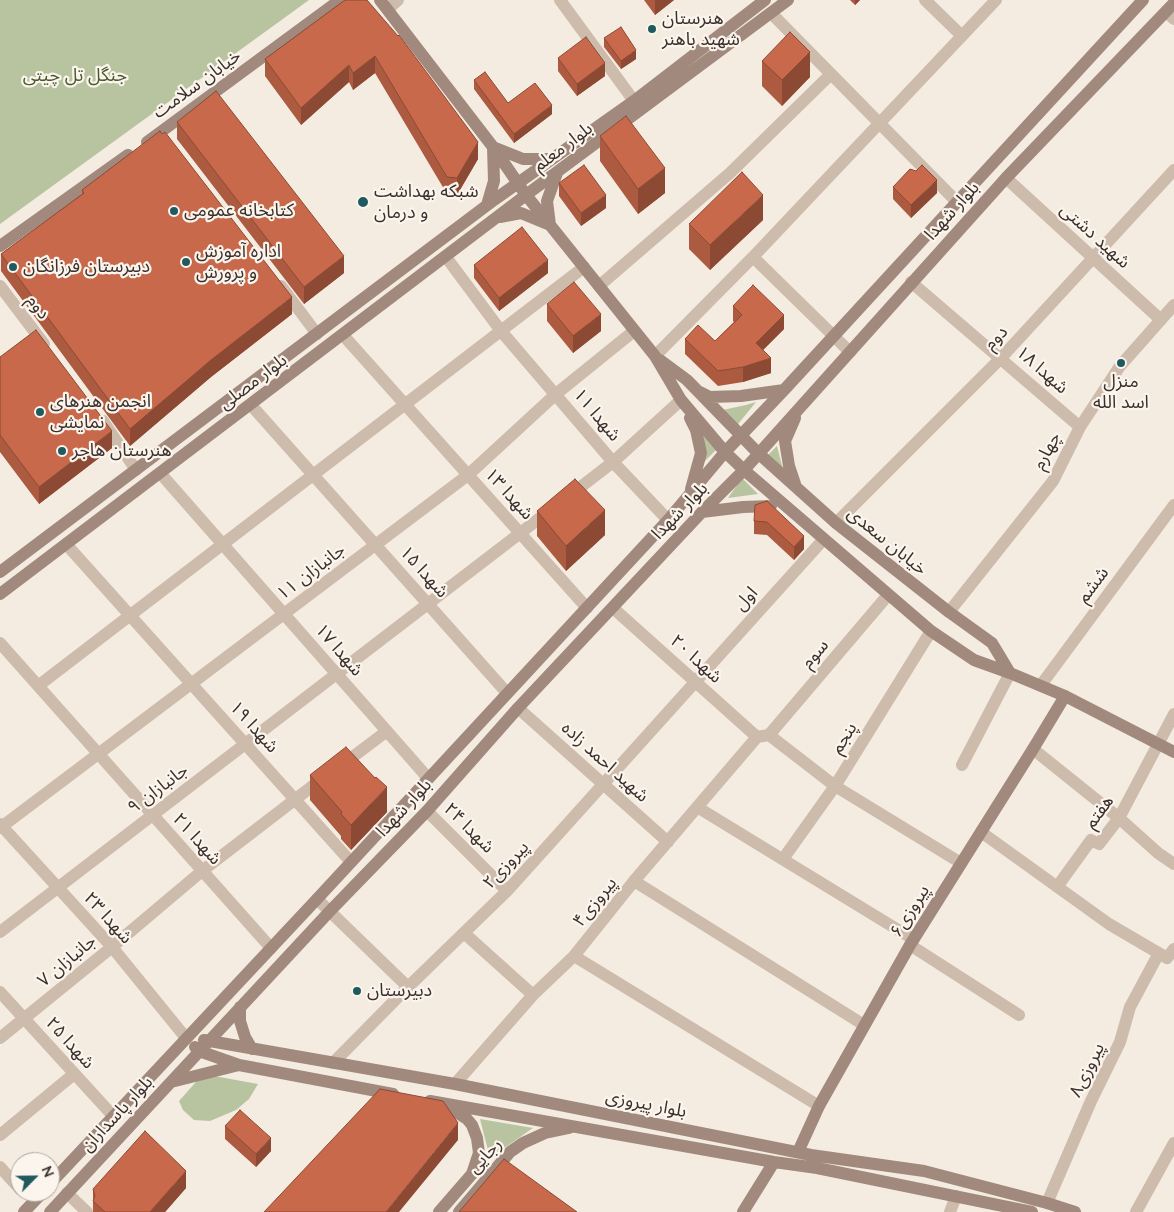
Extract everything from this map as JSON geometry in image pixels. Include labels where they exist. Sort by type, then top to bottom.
[{"type":"main road","name":"خیابان سلامت","points":[[0,246],[164,135],[340,0]]},
{"type":"main road","name":"بلوار معلم","points":[[518,183],[634,101],[765,0]]},
{"type":"main road","name":"بلوار معلم","points":[[526,195],[788,0]]},
{"type":"main road","name":"بلوار شهدا","points":[[186,1038],[318,899],[587,608],[668,520],[725,452],[1142,0]]},
{"type":"main road","points":[[384,4],[493,147],[526,195],[655,356],[696,430],[701,453],[689,495]]},
{"type":"main road","name":"بلوار شهدا","points":[[209,1041],[330,911],[427,811],[518,708],[702,512],[744,470],[1006,178],[1171,12]]},
{"type":"main road","points":[[493,147],[523,159],[551,160]]},
{"type":"main road","points":[[487,205],[494,181],[493,147]]},
{"type":"main road","points":[[550,225],[547,201],[557,173]]},
{"type":"main road","name":"بلوار مصلی","points":[[0,572],[518,183]]},
{"type":"main road","name":"بلوار مصلی","points":[[0,594],[252,405],[526,195]]},
{"type":"main road","points":[[497,218],[521,214],[550,225]]},
{"type":"main road","name":"خیابان سعدی","points":[[655,356],[687,380],[740,436],[836,522],[949,612],[992,643],[1010,672]]},
{"type":"main road","points":[[698,391],[710,397],[741,396],[784,390]]},
{"type":"main road","points":[[681,400],[725,452],[744,470],[823,540],[931,631],[974,660],[1010,672],[1065,696],[1174,752]]},
{"type":"main road","points":[[796,487],[789,466],[785,441],[798,409]]},
{"type":"main road","points":[[175,441],[186,455]]},
{"type":"main road","points":[[702,512],[768,506],[792,512]]},
{"type":"main road","name":"پیروزی۶","points":[[798,1152],[819,1106],[911,942],[1034,749],[1065,696]]},
{"type":"main road","points":[[240,1007],[240,1021],[245,1037],[252,1049]]},
{"type":"main road","points":[[186,1038],[199,1051]]},
{"type":"main road","name":"بلوار پیروزی","points":[[186,1038],[455,1084],[798,1152],[924,1171],[1048,1203],[1075,1212]]},
{"type":"main road","name":"بلوار پاسداران","points":[[60,1174],[186,1038]]},
{"type":"main road","name":"بلوار پاسداران","points":[[50,1212],[209,1041]]},
{"type":"main road","name":"بلوار پیروزی","points":[[199,1051],[239,1065],[573,1127],[817,1168],[1032,1212]]},
{"type":"main road","points":[[171,1082],[239,1065]]},
{"type":"main road","points":[[400,1074],[406,1097]]},
{"type":"main road","name":"رجایی","points":[[439,1212],[472,1174],[479,1152],[477,1138],[472,1125],[467,1119],[444,1104]]},
{"type":"main road","name":"رجایی","points":[[459,1212],[510,1152],[523,1143],[545,1134],[573,1127]]},
{"type":"main road","points":[[92,1140],[104,1153]]},
{"type":"main road","points":[[743,1212],[774,1162]]},
{"type":"main road","points":[[920,1188],[924,1171]]},
{"type":"street","points":[[384,4],[398,0]]},
{"type":"street","points":[[560,0],[634,101]]},
{"type":"street","points":[[925,0],[962,36]]},
{"type":"street","points":[[655,356],[753,257],[996,0]]},
{"type":"street","points":[[771,13],[957,202]]},
{"type":"street","points":[[600,286],[730,173],[831,74]]},
{"type":"street","name":"دوم","points":[[836,522],[1001,358],[1174,170]]},
{"type":"street","name":"شهید دشتی","points":[[1006,178],[1161,320]]},
{"type":"street","name":"شهدا ۱۱","points":[[446,257],[501,331],[613,462],[668,520]]},
{"type":"street","points":[[753,257],[850,352]]},
{"type":"street","points":[[38,686],[584,267]]},
{"type":"street","points":[[276,278],[317,334]]},
{"type":"street","name":"شهدا ۱۸","points":[[911,282],[1080,427]]},
{"type":"street","name":"دوم","points":[[0,286],[54,357]]},
{"type":"street","name":"چهارم","points":[[949,612],[1053,481],[1080,427],[1120,366],[1174,305]]},
{"type":"street","name":"جانبازان ۱۱","points":[[1,826],[468,475],[556,394],[634,331]]},
{"type":"street","name":"شهدا ۱۳","points":[[343,335],[587,608]]},
{"type":"street","name":"جانبازان ۹","points":[[0,932],[613,462],[681,400]]},
{"type":"street","name":"شهدا ۱۵","points":[[252,405],[507,693]]},
{"type":"street","points":[[96,413],[120,444],[136,470]]},
{"type":"street","name":"شهدا ۱۷","points":[[161,474],[428,778]]},
{"type":"street","name":"ششم","points":[[1041,685],[1174,505]]},
{"type":"street","name":"اول","points":[[695,681],[823,540]]},
{"type":"street","name":"شهدا ۱۹","points":[[66,544],[351,862]]},
{"type":"street","name":"سوم","points":[[763,736],[888,595]]},
{"type":"street","name":"شهدا ۲۰","points":[[613,608],[695,681],[763,736],[835,786],[961,863]]},
{"type":"street","name":"پنجم","points":[[783,859],[835,786],[931,631]]},
{"type":"street","name":"شهدا ۲۱","points":[[0,643],[271,948]]},
{"type":"street","points":[[962,765],[1010,672]]},
{"type":"street","name":"پیروزی۲","points":[[333,1063],[507,891],[695,681]]},
{"type":"street","name":"شهید احمد زاده","points":[[518,708],[668,842]]},
{"type":"street","name":"هفتم","points":[[1058,887],[1091,840],[1099,844],[1119,818],[1174,714]]},
{"type":"street","name":"جانبازان ۷","points":[[0,1038],[202,871],[387,731]]},
{"type":"street","name":"پیروزی۴","points":[[455,1084],[533,995],[574,956],[697,807],[763,736]]},
{"type":"street","points":[[1034,749],[1119,818],[1158,853],[1174,864]]},
{"type":"street","points":[[697,807],[783,859],[1019,1014]]},
{"type":"street","name":"شهدا ۲۴","points":[[427,811],[507,891]]},
{"type":"street","name":"شهدا ۲۳","points":[[1,826],[112,947],[186,1038]]},
{"type":"street","points":[[981,832],[1109,924],[1167,958],[1174,949]]},
{"type":"street","points":[[634,881],[864,1025]]},
{"type":"street","points":[[318,899],[408,987]]},
{"type":"street","points":[[464,933],[533,995]]},
{"type":"street","name":"پیروزی۸","points":[[1048,1203],[1091,1101],[1120,1042],[1130,1007],[1159,953]]},
{"type":"street","points":[[574,956],[819,1106]]},
{"type":"street","name":"شهدا ۲۵","points":[[0,992],[114,1117]]},
{"type":"street","points":[[0,1135],[74,1074]]},
{"type":"street","points":[[1136,1212],[1174,1143]]},
{"type":"street","points":[[0,1167],[10,1178]]},
{"type":"street","points":[[67,1193],[87,1212]]},
{"type":"street","points":[[950,1212],[956,1196]]},
{"type":"green space","name":"جنگل تل چیتی","points":[[0,0],[309,0],[0,224]]},
{"type":"green space","points":[[756,402],[734,429],[718,411],[746,405]]},
{"type":"green space","points":[[704,431],[718,448],[701,465]]},
{"type":"green space","points":[[777,446],[787,486],[761,462]]},
{"type":"green space","points":[[742,478],[758,494],[728,498]]},
{"type":"green space","points":[[203,1074],[258,1084],[249,1099],[236,1110],[210,1121],[194,1120],[183,1110],[179,1101]]},
{"type":"green space","points":[[480,1119],[533,1128],[490,1158]]},
{"type":"building","points":[[345,0],[367,0],[399,35],[478,142],[457,178],[447,177],[375,56],[353,73],[349,65],[301,108],[265,59]]},
{"type":"building","points":[[621,27],[636,50],[621,61],[604,38]]},
{"type":"building","points":[[790,32],[810,52],[782,80],[762,61]]},
{"type":"building","points":[[586,37],[605,63],[577,84],[558,58]]},
{"type":"building","points":[[485,72],[508,103],[535,83],[552,105],[514,134],[474,80]]},
{"type":"building","points":[[216,91],[344,256],[304,287],[177,122]]},
{"type":"building","points":[[626,116],[665,168],[638,189],[600,136]]},
{"type":"building","points":[[160,131],[162,134],[165,132],[292,297],[211,360],[130,429],[1,254],[84,193],[82,190]]},
{"type":"building","points":[[584,165],[606,195],[581,213],[559,183]]},
{"type":"building","points":[[922,165],[937,180],[911,205],[893,187],[910,169],[916,171]]},
{"type":"building","points":[[742,172],[763,195],[710,245],[689,224]]},
{"type":"building","points":[[522,227],[548,260],[499,298],[474,265]]},
{"type":"building","points":[[574,282],[601,314],[573,336],[547,304]]},
{"type":"building","points":[[753,285],[784,315],[756,343],[771,358],[743,367],[718,371],[685,339],[698,325],[715,341],[742,315],[733,306]]},
{"type":"building","name":"انجمن هنرهای نمایشی","points":[[36,330],[112,431],[39,487],[0,435],[0,357]]},
{"type":"building","points":[[575,479],[605,510],[566,546],[537,511]]},
{"type":"building","points":[[767,501],[804,536],[794,547],[767,522],[754,521],[755,505]]},
{"type":"building","points":[[346,747],[375,778],[387,787],[351,825],[310,775]]},
{"type":"building","points":[[380,1089],[443,1101],[458,1123],[386,1212],[264,1212]]},
{"type":"building","points":[[240,1110],[271,1138],[256,1154],[225,1126]]},
{"type":"building","points":[[145,1131],[186,1171],[150,1212],[105,1212],[93,1201],[95,1196],[93,1189]]},
{"type":"building","points":[[504,1159],[577,1212],[459,1212]]},
{"type":"place","name":"هنرستان شهید باهنر","points":[[652,29]]},
{"type":"place","name":"شبکه بهداشت و درمان","points":[[363,202]]},
{"type":"place","name":"کتابخانه عمومی","points":[[174,211]]},
{"type":"place","name":"اداره آموزش و پرورش","points":[[186,262]]},
{"type":"place","name":"دبیرستان فرزانگان","points":[[13,267]]},
{"type":"place","name":"منزل اسد الله","points":[[1121,363]]},
{"type":"place","name":"انجمن هنرهای نمایشی","points":[[40,412]]},
{"type":"place","name":"هنرستان هاجر","points":[[62,451]]},
{"type":"place","name":"دبیرستان","points":[[357,991]]}]
